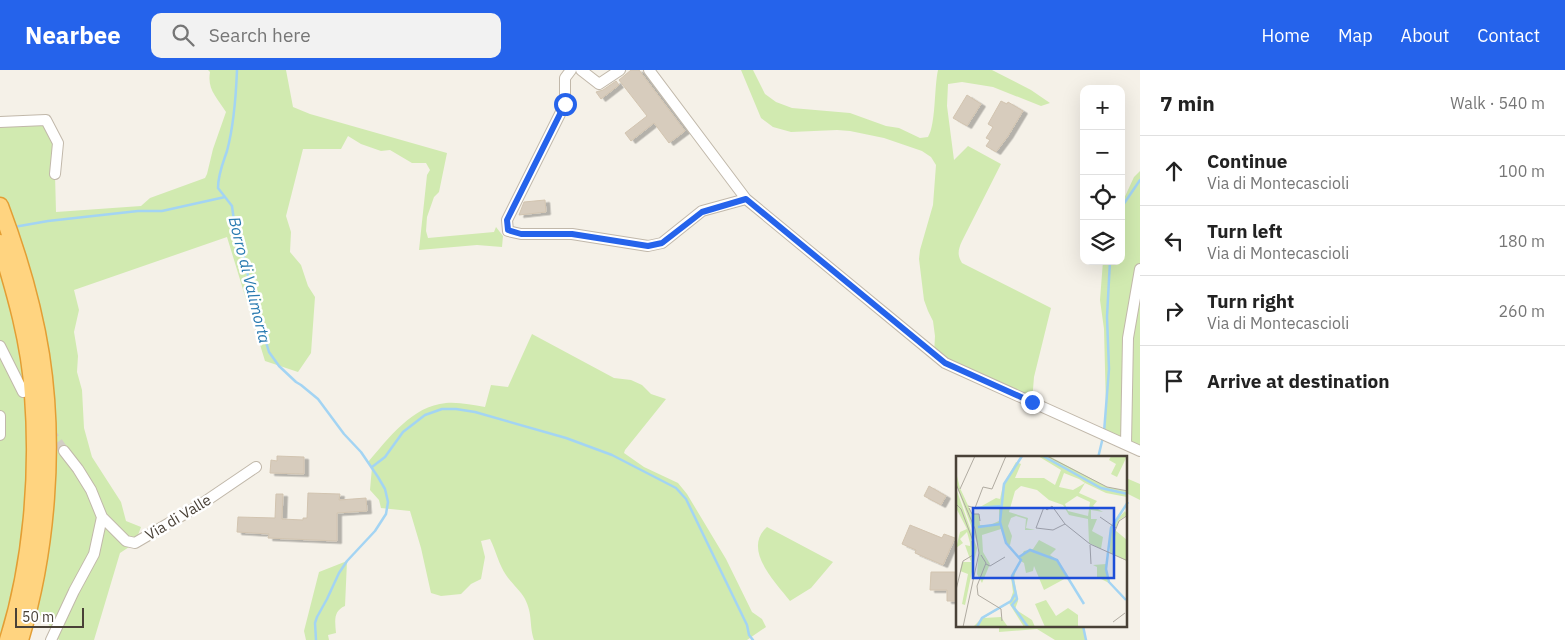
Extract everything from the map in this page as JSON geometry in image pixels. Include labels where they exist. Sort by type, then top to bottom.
[{"type":"highway","points":[[0,206],[13,244],[33,316],[41,356],[47,436],[42,531],[35,579],[20,640]]},
{"type":"highway","points":[[0,243],[13,286],[26,346],[33,394],[34,430],[34,487],[30,528],[14,621],[8,640]]},
{"type":"street","points":[[571,70],[565,78],[565,104],[507,220],[508,230],[521,234],[572,234],[648,246],[662,243],[702,212],[746,199]]},
{"type":"street","points":[[581,70],[600,84],[620,70]]},
{"type":"street","points":[[649,70],[746,199],[945,363],[1140,451]]},
{"type":"street","points":[[0,122],[46,120],[58,144],[54,174]]},
{"type":"street","points":[[1126,444],[1128,338],[1140,269]]},
{"type":"street","points":[[0,346],[23,392]]},
{"type":"street","points":[[0,416],[0,434]]},
{"type":"street","name":"Via di Valle","points":[[64,452],[78,469],[91,490],[102,517],[126,541],[134,543],[200,505],[256,467]]},
{"type":"street","points":[[51,640],[94,554],[102,517]]},
{"type":"green space","points":[[208,70],[286,70],[293,107],[310,114],[447,153],[439,192],[434,197],[427,217],[426,231],[428,238],[494,232],[496,227],[503,236],[502,247],[477,245],[419,250],[427,175],[430,170],[426,163],[412,163],[390,150],[381,151],[361,144],[348,136],[341,149],[303,149],[286,216],[291,232],[290,252],[301,265],[308,286],[315,297],[311,353],[298,372],[265,361],[227,237],[74,290],[79,310],[74,332],[78,356],[77,372],[82,390],[84,428],[92,457],[121,502],[126,521],[141,527],[135,543],[120,553],[94,640],[59,640],[46,620],[29,606],[46,491],[0,206],[0,122],[46,120],[58,143],[55,174],[56,212],[141,206],[150,198],[205,178],[207,174],[213,149],[226,112],[211,89],[210,72]]},
{"type":"green space","points":[[741,70],[753,70],[765,94],[776,102],[792,108],[850,113],[886,126],[899,128],[920,138],[928,137],[931,131],[938,70],[992,70],[1031,90],[1050,103],[1041,106],[993,87],[962,82],[948,84],[947,106],[954,160],[968,146],[1001,164],[961,244],[960,260],[962,263],[1051,308],[1034,377],[1032,402],[934,354],[935,336],[933,321],[924,300],[919,259],[933,205],[936,165],[931,157],[922,151],[884,138],[850,131],[791,132],[773,127],[761,118]]},
{"type":"green space","points":[[1140,171],[1140,451],[1104,434],[1106,408],[1104,329],[1100,300],[1103,265],[1125,265],[1125,196],[1134,177]]},
{"type":"green space","points":[[0,243],[21,320],[33,487],[8,640],[0,640]]},
{"type":"green space","points":[[532,334],[614,378],[631,380],[642,385],[651,394],[666,399],[624,453],[644,467],[678,483],[687,494],[726,559],[752,612],[762,619],[766,627],[747,640],[534,640],[529,610],[525,599],[508,578],[490,539],[481,541],[485,557],[481,579],[471,584],[461,594],[441,596],[431,593],[410,511],[381,508],[379,500],[370,490],[372,467],[368,462],[402,425],[422,410],[446,403],[461,403],[485,407],[491,385],[508,387]]},
{"type":"green space","points":[[1128,479],[1140,484],[1140,500],[1128,494]]},
{"type":"green space","points":[[767,527],[833,562],[811,588],[790,601],[770,575],[759,555],[758,545],[760,536]]},
{"type":"green space","points":[[347,561],[345,606],[337,614],[335,621],[336,633],[328,635],[329,640],[306,640],[304,631],[319,572]]},
{"type":"green space","points":[[999,628],[1083,628],[1086,640],[1055,640],[1037,629],[999,632]]},
{"type":"building","points":[[631,70],[639,70],[685,131],[669,143],[654,123],[631,141],[625,133],[647,116],[619,80]]},
{"type":"building","points":[[616,81],[619,85],[601,99],[596,92],[603,90]]},
{"type":"building","points":[[967,95],[981,104],[967,126],[953,118]]},
{"type":"building","points":[[1001,101],[1007,104],[1008,102],[1023,111],[996,152],[986,146],[990,140],[986,138],[993,127],[988,124]]},
{"type":"building","points":[[545,200],[546,212],[519,215],[524,202]]},
{"type":"building","points":[[277,456],[304,457],[304,474],[270,473],[271,460],[277,461]]},
{"type":"building","points":[[929,486],[946,496],[941,505],[924,496]]},
{"type":"building","points":[[308,493],[340,494],[339,500],[366,498],[367,511],[337,513],[337,541],[268,538],[269,534],[237,532],[238,517],[275,518],[276,494],[283,494],[282,519],[303,520],[303,518],[307,518]]},
{"type":"building","points":[[910,525],[942,538],[944,534],[955,538],[943,565],[915,553],[916,550],[902,544]]},
{"type":"building","points":[[931,572],[955,572],[955,601],[947,601],[947,590],[930,590]]},
{"type":"waterway","name":"Borro di Valimorta","points":[[237,70],[231,131],[218,188],[232,206],[236,236],[241,245],[255,306],[269,352],[279,366],[318,399],[344,434],[361,452],[385,489],[388,502],[386,514],[375,531],[347,561],[339,573],[317,617],[315,623],[316,640]]},
{"type":"waterway","points":[[1125,202],[1140,180]]},
{"type":"waterway","points":[[14,227],[48,221],[138,211],[162,211],[225,197]]},
{"type":"waterway","points":[[1104,432],[1109,369],[1107,317],[1110,265]]},
{"type":"waterway","points":[[372,467],[385,457],[403,432],[425,415],[442,409],[475,412],[566,438],[612,455],[676,488],[686,499],[753,640]]},
{"type":"waterway","points":[[1098,456],[1103,437]]},
{"type":"waterway","points":[[1083,628],[1086,640]]},
{"type":"tunnel","points":[[49,430],[64,451]]},
{"type":"route","points":[[565,104],[507,220],[508,230],[521,234],[572,234],[648,246],[662,243],[702,212],[746,199],[945,363],[1032,402]]}]
